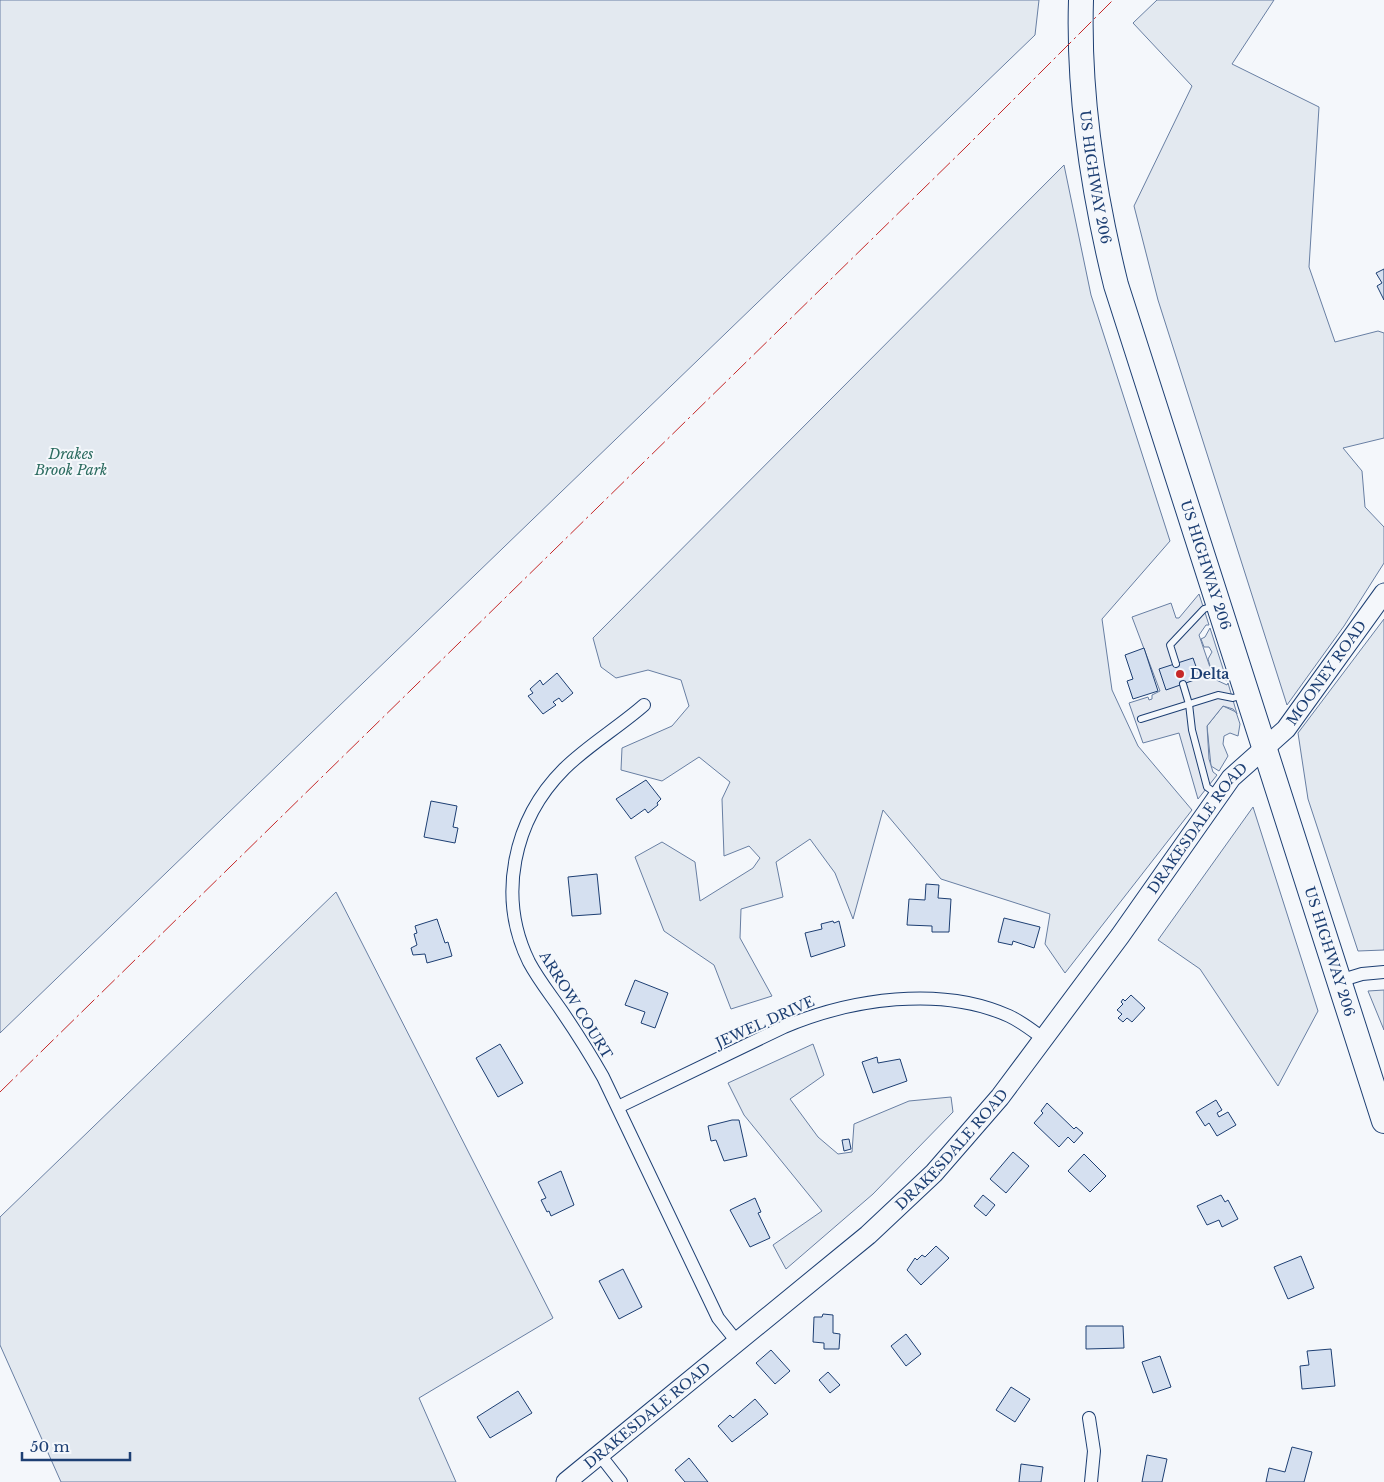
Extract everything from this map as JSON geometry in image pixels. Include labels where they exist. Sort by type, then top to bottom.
[{"type":"highway","name":"US HIGHWAY 206","points":[[1081,0],[1082,76],[1088,142],[1106,244],[1124,315],[1384,1121]]},
{"type":"main road","name":"MOONEY ROAD","points":[[1264,749],[1296,717],[1384,593]]},
{"type":"main road","name":"DRAKESDALE ROAD","points":[[566,1482],[847,1253],[914,1193],[965,1139],[1044,1039],[1236,773],[1264,749]]},
{"type":"street","name":"ARROW COURT","points":[[644,705],[565,768],[547,789],[522,832],[513,872],[514,916],[529,962],[588,1050],[618,1107],[718,1318],[738,1343]]},
{"type":"street","points":[[1339,980],[1362,974],[1384,972]]},
{"type":"street","name":"JEWEL DRIVE","points":[[618,1107],[784,1027],[808,1017],[855,1004],[902,999],[958,1003],[1009,1016],[1044,1039]]},
{"type":"street","points":[[1090,1418],[1094,1451],[1091,1482]]},
{"type":"street","points":[[600,1455],[622,1482]]},
{"type":"lane","points":[[1176,664],[1170,646],[1204,609],[1217,605]]},
{"type":"lane","points":[[1183,684],[1189,704],[1192,730],[1207,787],[1218,796]]},
{"type":"lane","points":[[1141,719],[1218,695],[1233,698],[1246,694]]},
{"type":"green space","name":"Drakes Brook Park","points":[[0,0],[1039,0],[1035,35],[0,1033]]},
{"type":"green space","points":[[1157,0],[1274,0],[1232,64],[1319,107],[1309,267],[1335,342],[1378,331],[1384,333],[1384,438],[1343,448],[1362,471],[1365,507],[1384,527],[1384,563],[1344,626],[1287,705],[1158,300],[1134,206],[1192,86],[1133,23]]},
{"type":"green space","points":[[1064,165],[1091,295],[1170,541],[1102,619],[1112,690],[1138,746],[1192,810],[1065,973],[1045,944],[1050,914],[941,879],[883,810],[853,919],[835,873],[810,839],[776,862],[783,897],[741,909],[740,938],[772,996],[731,1009],[714,965],[664,931],[635,857],[662,842],[695,862],[700,901],[753,868],[760,858],[749,846],[724,856],[722,799],[730,782],[699,757],[662,781],[621,770],[622,748],[672,726],[689,706],[681,680],[648,670],[616,678],[601,667],[593,638]]},
{"type":"green space","points":[[1384,619],[1384,950],[1358,951],[1308,799],[1298,733]]},
{"type":"green space","points":[[1210,628],[1227,681],[1218,674],[1213,676],[1208,659],[1212,652],[1209,647],[1204,647],[1201,639],[1205,637]]},
{"type":"green space","points":[[1223,706],[1236,712],[1240,724],[1238,736],[1230,733],[1224,736],[1223,744],[1228,756],[1219,771],[1211,766],[1207,726]]},
{"type":"green space","points":[[1253,807],[1318,1011],[1278,1086],[1200,969],[1158,940]]},
{"type":"green space","points":[[336,892],[553,1318],[419,1398],[456,1482],[61,1482],[0,1345],[0,1217]]},
{"type":"green space","points":[[1384,990],[1384,1030],[1368,991]]},
{"type":"green space","points":[[813,1044],[824,1075],[790,1099],[818,1137],[838,1154],[852,1152],[854,1124],[909,1101],[951,1097],[953,1112],[873,1194],[786,1269],[773,1245],[822,1211],[744,1115],[728,1083]]},
{"type":"shaded area","points":[[1199,594],[1209,625],[1206,625],[1199,635],[1214,679],[1227,685],[1228,683],[1237,714],[1233,709],[1223,706],[1207,726],[1209,759],[1213,772],[1217,775],[1198,799],[1179,733],[1143,743],[1129,703],[1148,697],[1149,700],[1152,699],[1152,695],[1160,691],[1132,617],[1171,603],[1176,618],[1179,618]]},
{"type":"building","points":[[1384,269],[1384,300],[1377,286],[1382,283],[1376,273]]},
{"type":"building","points":[[1144,648],[1158,691],[1133,699],[1127,681],[1133,679],[1125,655]]},
{"type":"building","name":"Delta","points":[[1193,658],[1200,678],[1166,690],[1159,669]]},
{"type":"building","points":[[557,673],[573,693],[562,702],[559,698],[553,702],[556,705],[543,714],[528,696],[533,693],[530,689],[540,680],[543,685]]},
{"type":"building","points":[[646,780],[661,799],[657,803],[658,805],[648,813],[645,809],[631,819],[616,799]]},
{"type":"building","points":[[431,801],[457,806],[453,827],[458,828],[455,843],[424,837]]},
{"type":"building","points":[[597,874],[601,914],[572,916],[568,877]]},
{"type":"building","points":[[926,884],[939,885],[938,898],[951,899],[949,932],[932,932],[932,926],[907,925],[909,899],[925,900]]},
{"type":"building","points":[[1004,918],[1040,927],[1034,948],[1013,941],[1012,945],[998,942]]},
{"type":"building","points":[[437,919],[445,943],[448,942],[452,956],[427,963],[425,954],[413,955],[411,948],[417,945],[414,934],[417,933],[415,926]]},
{"type":"building","points":[[833,921],[834,923],[839,921],[845,946],[811,957],[805,933],[822,929],[821,924]]},
{"type":"building","points":[[635,980],[668,993],[655,1028],[641,1023],[645,1012],[625,1005]]},
{"type":"building","points":[[1131,995],[1145,1008],[1132,1022],[1127,1018],[1123,1022],[1118,1018],[1122,1014],[1117,1010],[1123,1004],[1121,1002],[1123,999],[1125,1001]]},
{"type":"building","points":[[500,1044],[523,1083],[498,1097],[476,1058]]},
{"type":"building","points":[[877,1057],[878,1063],[900,1059],[907,1081],[873,1093],[862,1062]]},
{"type":"building","points":[[1216,1100],[1222,1110],[1217,1113],[1219,1117],[1228,1112],[1236,1125],[1217,1136],[1209,1123],[1205,1126],[1196,1112]]},
{"type":"building","points":[[1047,1103],[1074,1129],[1076,1127],[1083,1133],[1074,1143],[1068,1137],[1059,1147],[1034,1123],[1043,1113],[1041,1111]]},
{"type":"building","points":[[739,1120],[747,1156],[724,1161],[716,1140],[711,1141],[708,1126]]},
{"type":"building","points":[[849,1139],[851,1149],[844,1151],[842,1140]]},
{"type":"building","points":[[1013,1152],[1029,1166],[1006,1193],[990,1179]]},
{"type":"building","points":[[1084,1154],[1106,1176],[1090,1192],[1068,1171]]},
{"type":"building","points":[[561,1171],[574,1205],[551,1216],[541,1200],[546,1198],[538,1182]]},
{"type":"building","points":[[983,1195],[995,1205],[986,1216],[974,1206]]},
{"type":"building","points":[[1221,1195],[1225,1202],[1228,1200],[1238,1219],[1222,1227],[1219,1220],[1207,1225],[1197,1206]]},
{"type":"building","points":[[755,1198],[761,1212],[758,1213],[770,1238],[750,1247],[730,1210]]},
{"type":"building","points":[[936,1246],[949,1258],[921,1285],[907,1270],[915,1258],[917,1260],[922,1255],[925,1257]]},
{"type":"building","points":[[1301,1256],[1314,1288],[1288,1299],[1274,1267]]},
{"type":"building","points":[[623,1269],[642,1307],[619,1319],[599,1281]]},
{"type":"building","points":[[823,1314],[833,1315],[833,1333],[840,1334],[839,1349],[824,1349],[824,1343],[813,1342],[814,1317],[822,1317]]},
{"type":"building","points":[[1086,1326],[1123,1326],[1124,1348],[1086,1349]]},
{"type":"building","points":[[906,1334],[921,1354],[906,1366],[891,1346]]},
{"type":"building","points":[[1331,1349],[1335,1386],[1302,1389],[1300,1366],[1309,1365],[1307,1351]]},
{"type":"building","points":[[771,1350],[790,1371],[775,1384],[756,1363]]},
{"type":"building","points":[[1160,1356],[1171,1387],[1153,1393],[1142,1362]]},
{"type":"building","points":[[828,1372],[840,1385],[830,1393],[819,1380]]},
{"type":"building","points":[[1011,1387],[1030,1399],[1015,1422],[996,1410]]},
{"type":"building","points":[[518,1391],[532,1413],[490,1438],[477,1417]]},
{"type":"building","points":[[755,1399],[768,1414],[732,1442],[718,1426],[730,1415],[733,1418]]},
{"type":"building","points":[[1292,1447],[1312,1452],[1304,1482],[1266,1482],[1269,1468],[1285,1472]]},
{"type":"building","points":[[1147,1455],[1167,1459],[1162,1482],[1142,1482]]},
{"type":"building","points":[[689,1458],[708,1482],[685,1482],[675,1470]]},
{"type":"building","points":[[1021,1464],[1043,1467],[1041,1482],[1019,1482]]},
{"type":"power","points":[[0,1092],[965,148],[1113,0]]},
{"type":"place","name":"Delta","points":[[1180,674]]}]
